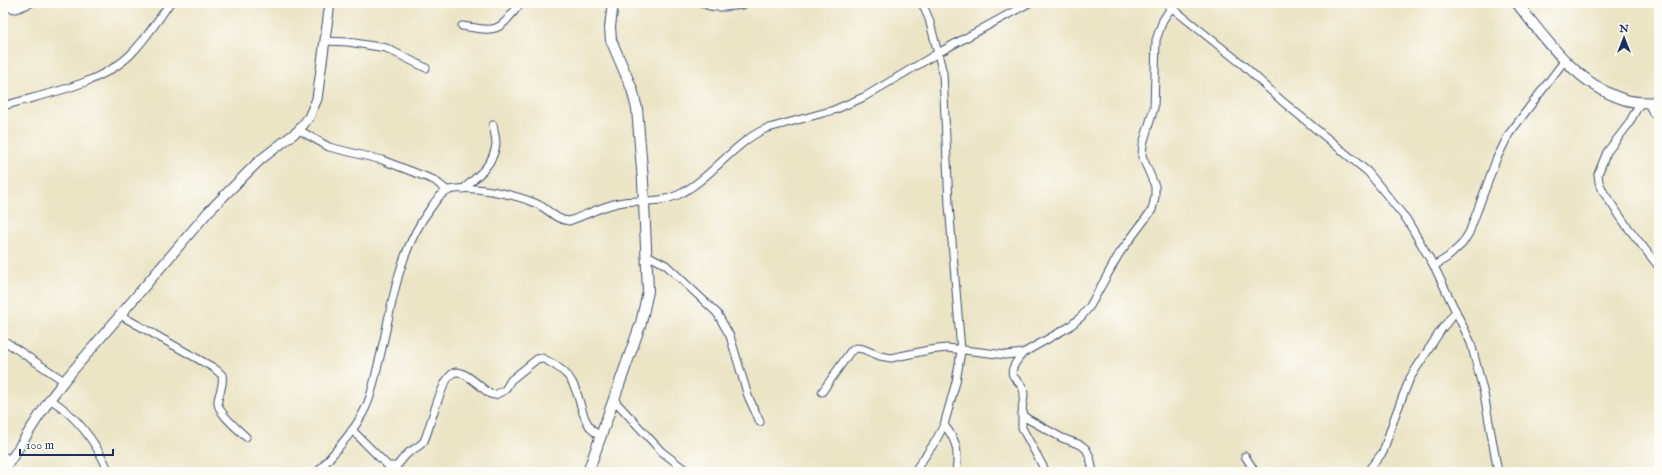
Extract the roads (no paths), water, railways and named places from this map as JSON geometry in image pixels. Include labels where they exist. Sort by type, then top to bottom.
[{"type":"main road","points":[[588,472],[615,401],[645,306],[648,291],[644,202],[637,109],[632,89],[611,40],[610,26],[613,3]]},
{"type":"main road","points":[[1517,3],[1565,60],[1601,89],[1622,99],[1644,103],[1659,102]]},
{"type":"street","points":[[3,7],[16,9],[31,3]]},
{"type":"street","points":[[3,106],[95,78],[115,66],[135,49],[170,3]]},
{"type":"street","points":[[4,472],[7,458],[50,399],[170,254],[228,190],[260,160],[299,130],[309,117],[317,99],[330,3]]},
{"type":"street","points":[[462,26],[496,30],[502,27],[521,3]]},
{"type":"street","points":[[703,3],[714,7],[743,5]]},
{"type":"street","points":[[914,472],[935,442],[944,425],[956,382],[961,351],[949,205],[942,73],[929,19],[922,3]]},
{"type":"street","points":[[318,472],[352,430],[365,409],[372,390],[389,320],[398,271],[420,222],[440,195],[448,190],[463,189],[506,194],[537,203],[562,221],[569,221],[623,202],[665,200],[678,195],[709,175],[755,134],[845,106],[864,97],[938,53],[1029,3]]},
{"type":"street","points":[[822,392],[850,352],[856,348],[891,358],[947,348],[961,351],[1006,355],[1023,352],[1069,326],[1082,316],[1090,306],[1119,254],[1152,210],[1155,197],[1155,186],[1142,156],[1143,144],[1154,108],[1156,40],[1168,5],[1242,64],[1282,101],[1368,172],[1407,220],[1434,266],[1471,342],[1477,363],[1498,472]]},
{"type":"street","points":[[325,41],[348,42],[386,48],[426,68]]},
{"type":"street","points":[[1434,266],[1448,257],[1462,244],[1469,233],[1496,160],[1509,134],[1517,120],[1565,60]]},
{"type":"street","points":[[1659,118],[1644,103],[1607,152],[1598,174],[1599,182],[1604,193],[1626,225],[1659,267]]},
{"type":"street","points":[[463,189],[489,163],[494,155],[496,142],[493,125]]},
{"type":"street","points":[[299,130],[324,145],[382,160],[434,180],[448,190]]},
{"type":"street","points":[[647,255],[666,265],[717,313],[730,336],[748,396],[760,422]]},
{"type":"street","points":[[1367,472],[1383,452],[1394,416],[1410,378],[1441,330],[1456,311]]},
{"type":"street","points":[[120,315],[214,368],[222,375],[224,383],[217,402],[220,410],[246,437]]},
{"type":"street","points":[[3,340],[64,381]]},
{"type":"street","points":[[1023,352],[1015,363],[1012,371],[1014,379],[1021,386],[1024,393],[1021,405],[1022,428],[1046,472]]},
{"type":"street","points":[[352,430],[388,466],[397,466],[408,453],[423,442],[437,403],[449,376],[453,373],[458,372],[464,374],[490,394],[495,395],[504,390],[511,380],[537,359],[542,358],[567,376],[579,398],[586,422],[592,432],[601,437]]},
{"type":"street","points":[[50,399],[67,410],[79,423],[100,451],[109,472]]},
{"type":"street","points":[[615,401],[661,451],[688,472]]},
{"type":"street","points":[[1022,413],[1026,418],[1062,438],[1081,445],[1086,449],[1090,457],[1093,472]]},
{"type":"street","points":[[944,425],[956,443],[958,463],[956,472]]},
{"type":"street","points":[[1244,456],[1255,472]]}]
